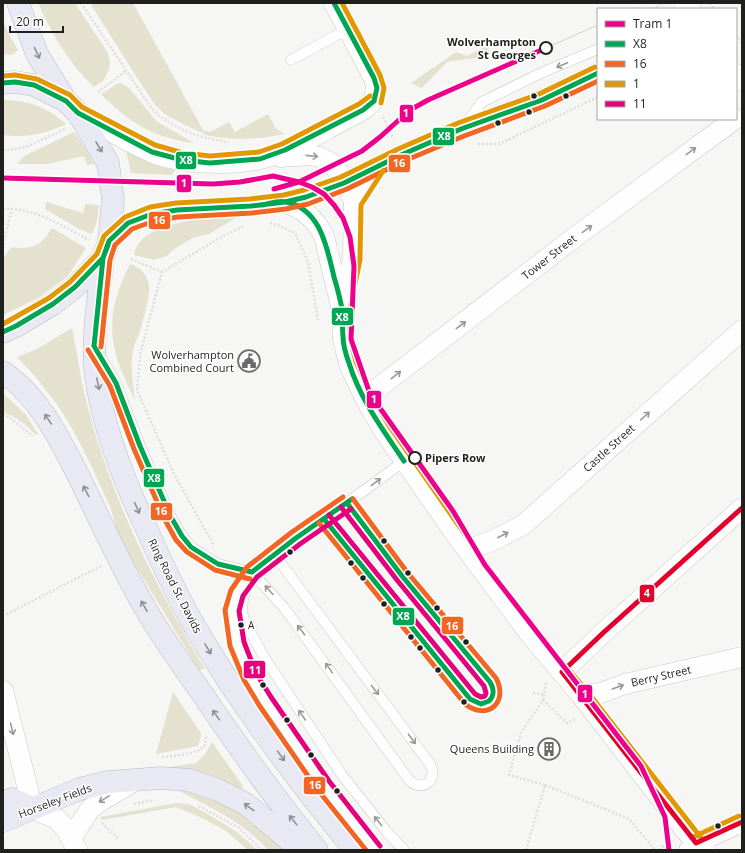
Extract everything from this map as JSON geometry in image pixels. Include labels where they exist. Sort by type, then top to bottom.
[{"type":"highway","name":"Ring Road St. Davids","points":[[18,3],[37,54],[71,114],[108,163],[113,199],[100,246],[94,346],[96,378],[103,411],[118,460],[133,499],[176,591],[214,658],[249,712],[283,759],[355,850]]},
{"type":"highway","points":[[3,83],[15,82],[34,85],[71,114]]},
{"type":"highway","points":[[3,332],[53,304],[75,287],[100,246]]},
{"type":"highway","points":[[3,372],[12,378],[40,408],[53,427],[100,517],[123,568],[144,607],[166,642],[282,806],[318,850]]},
{"type":"highway","name":"Horseley Fields","points":[[3,821],[80,789],[108,782],[161,778],[188,780],[218,790],[246,804],[301,850]]},
{"type":"highway","points":[[3,802],[12,799],[33,809]]},
{"type":"street","points":[[260,159],[285,150],[363,110],[374,101],[377,88],[374,78],[334,3]]},
{"type":"street","points":[[100,246],[128,223],[152,214],[177,210],[251,206],[285,202],[306,197],[344,183],[377,167],[468,137],[597,74]]},
{"type":"street","points":[[71,114],[152,152],[175,158],[210,163],[309,155],[320,157],[334,165],[354,203],[353,259],[342,311]]},
{"type":"street","name":"Tower Street","points":[[365,398],[582,232],[735,120]]},
{"type":"street","points":[[354,203],[377,167]]},
{"type":"street","points":[[285,202],[306,213],[318,225],[324,236],[342,311],[343,339],[349,364],[365,398],[382,428],[404,461],[467,550],[529,632],[586,702],[697,848],[742,822]]},
{"type":"street","name":"Castle Street","points":[[467,550],[494,540],[523,525],[742,330]]},
{"type":"street","points":[[560,670],[603,634],[742,508]]},
{"type":"street","name":"Berry Street","points":[[586,702],[601,693],[625,684],[742,657]]},
{"type":"street","points":[[3,691],[33,809],[57,819],[66,829],[75,844],[101,801],[138,779]]},
{"type":"lane","points":[[291,60],[348,29]]},
{"type":"lane","points":[[468,137],[482,102],[541,73],[597,49]]},
{"type":"lane","points":[[94,346],[116,383],[140,446],[171,517],[182,536],[191,547],[218,564],[252,572],[285,609],[409,780],[420,786],[428,783],[433,776],[430,764],[274,554]]},
{"type":"lane","points":[[375,850],[323,785],[265,701],[247,670],[237,644],[232,610],[237,593],[252,572],[274,554],[404,461]]},
{"type":"lane","points":[[324,519],[470,699],[473,702],[481,704],[489,701],[494,695],[494,690],[490,682],[402,576],[347,503]]},
{"type":"lane","points":[[252,572],[243,599],[242,611],[244,620],[264,657],[342,775],[387,832],[404,850]]},
{"type":"path","points":[[81,3],[152,109],[161,118],[177,127],[210,140],[230,142]]},
{"type":"path","points":[[98,92],[126,71]]},
{"type":"path","points":[[468,137],[499,144],[597,97]]},
{"type":"path","points":[[3,151],[26,147],[71,114]]},
{"type":"path","points":[[3,245],[12,208]]},
{"type":"path","points":[[3,209],[12,208],[40,215],[100,246]]},
{"type":"path","points":[[269,223],[295,233],[308,262],[318,320]]},
{"type":"path","points":[[215,548],[174,474],[137,390],[140,355],[162,272],[223,236],[246,225]]},
{"type":"path","points":[[131,260],[162,272]]},
{"type":"path","points":[[3,616],[103,565]]},
{"type":"path","points":[[560,670],[547,676],[543,700],[521,733],[509,775],[545,785],[629,819],[655,850]]},
{"type":"path","points":[[533,692],[544,694]]},
{"type":"path","points":[[543,700],[567,723],[586,702]]},
{"type":"path","points":[[161,757],[198,751],[204,747],[206,740],[202,729]]},
{"type":"path","points":[[526,850],[545,785]]},
{"type":"path","points":[[131,805],[161,798]]},
{"type":"path","points":[[198,806],[212,812],[239,828],[262,850]]},
{"type":"path","points":[[96,810],[97,818],[118,838]]},
{"type":"shaded area","points":[[38,3],[75,3],[108,53],[110,63],[108,72],[103,81],[94,87],[77,69],[55,37]]},
{"type":"shaded area","points":[[90,3],[133,3],[203,130],[210,132],[229,122],[235,132],[268,114],[276,129],[285,134],[261,138],[234,139],[209,136],[166,115],[155,105]]},
{"type":"shaded area","points":[[3,20],[8,33],[18,50],[12,55],[3,54]]},
{"type":"shaded area","points":[[487,46],[490,53],[482,57],[447,62],[422,88],[411,83],[456,52],[467,56]]},
{"type":"shaded area","points":[[122,83],[131,90],[156,121],[194,143],[180,141],[143,128],[122,113],[101,94],[117,84]]},
{"type":"shaded area","points":[[3,100],[21,101],[37,106],[52,113],[66,124],[36,134],[20,136],[3,135]]},
{"type":"shaded area","points":[[74,132],[88,152],[94,164],[87,165],[84,156],[47,164],[17,164],[24,156]]},
{"type":"shaded area","points":[[126,150],[176,168],[172,175],[131,173]]},
{"type":"shaded area","points":[[46,202],[83,213],[85,204],[99,205],[97,221],[92,234],[79,229],[45,209]]},
{"type":"shaded area","points":[[237,217],[209,234],[195,237],[186,242],[174,249],[167,256],[154,260],[134,255],[139,243],[149,234],[162,228],[177,223],[194,220]]},
{"type":"shaded area","points":[[52,228],[86,248],[68,276],[38,298],[3,315],[3,259],[11,247],[25,248],[40,243]]},
{"type":"shaded area","points":[[130,264],[144,272],[149,284],[145,313],[132,357],[132,376],[135,400],[119,364],[114,348],[112,333],[116,301],[121,283]]},
{"type":"shaded area","points":[[72,328],[86,400],[96,436],[121,505],[151,572],[205,669],[199,670],[123,545],[117,532],[111,509],[72,428],[56,403],[35,376],[17,357],[37,349]]},
{"type":"shaded area","points":[[3,393],[26,415],[38,434],[36,435],[17,419],[3,412]]},
{"type":"shaded area","points":[[173,692],[201,733],[201,736],[198,746],[156,754]]},
{"type":"shaded area","points":[[212,742],[243,786],[243,789],[208,778],[163,768],[196,763],[205,754]]},
{"type":"shaded area","points":[[176,789],[204,793],[232,805],[290,850],[268,850],[247,831],[225,815]]},
{"type":"shaded area","points":[[176,803],[189,804],[206,813],[237,832],[257,850],[248,850],[226,831],[202,818],[176,807],[102,820],[100,817]]},
{"type":"tram line","points":[[546,48],[597,25]]},
{"type":"tram line","name":"1","points":[[274,189],[299,182],[362,151],[410,110],[428,100],[546,48]]},
{"type":"tram line","name":"1","points":[[3,178],[213,184],[240,182],[273,176],[299,182],[324,194],[343,218],[350,237],[354,266],[351,339],[370,394],[453,511],[485,565],[641,766],[665,817],[669,850]]},
{"type":"transit line","name":"X8","points":[[334,3],[374,78],[377,88],[374,101]]},
{"type":"transit line","name":"1","points":[[342,3],[380,75],[384,88],[381,103]]},
{"type":"transit line","name":"1","points":[[3,324],[49,298],[70,282],[97,254],[104,236],[125,217],[150,207],[176,203],[250,199],[284,195],[304,190],[341,177],[398,149],[458,123],[539,94],[595,67]]},
{"type":"transit line","name":"X8","points":[[3,332],[53,304],[75,287],[103,258],[109,241],[128,223],[152,214],[177,210],[251,206],[285,202],[306,197],[344,183],[401,155],[461,129],[542,100],[597,73]]},
{"type":"transit line","name":"1","points":[[3,76],[15,75],[37,79],[70,95],[82,107],[155,145],[183,153],[210,156],[259,152],[282,144],[359,104],[370,96]]},
{"type":"transit line","name":"16","points":[[101,347],[110,260],[115,245],[132,229],[154,221],[178,217],[252,213],[286,209],[308,204],[347,189],[404,161],[464,136],[545,106],[597,81]]},
{"type":"transit line","name":"X8","points":[[3,83],[15,82],[34,85],[66,101],[78,113],[152,152],[182,160],[210,163],[260,159],[285,150],[363,110],[374,101]]},
{"type":"transit line","name":"1","points":[[383,171],[361,205],[360,260],[349,312],[350,338],[356,362],[371,395],[388,424],[473,546],[534,629],[587,691],[702,839]]},
{"type":"transit line","name":"X8","points":[[262,205],[286,202],[298,206],[315,221],[325,242],[340,301],[344,346],[354,376],[359,389],[373,414],[404,461]]},
{"type":"transit line","name":"X8","points":[[94,346],[103,258],[108,245]]},
{"type":"transit line","name":"X8","points":[[94,346],[116,383],[140,446],[171,517],[182,536],[191,547],[218,564],[252,572]]},
{"type":"transit line","name":"16","points":[[88,350],[110,386],[134,449],[165,520],[176,540],[187,552],[215,570],[250,579]]},
{"type":"transit line","name":"16","points":[[343,497],[292,532],[247,567],[231,590],[225,610],[230,646],[244,680],[259,705],[317,789],[366,850]]},
{"type":"transit line","name":"X8","points":[[252,572],[296,538],[352,499]]},
{"type":"transit line","name":"16","points":[[319,523],[465,704],[473,709],[481,711],[494,707],[498,702],[500,695],[496,678],[407,572],[353,499]]},
{"type":"transit line","name":"X8","points":[[324,519],[470,699],[481,704],[489,701],[493,692],[490,682],[402,576],[347,503]]},
{"type":"transit line","name":"11","points":[[329,515],[475,694],[481,697],[485,696],[486,693],[484,686],[397,580],[341,507]]},
{"type":"transit line","name":"4","points":[[742,508],[603,633],[562,672],[696,843],[742,822]]},
{"type":"transit line","name":"11","points":[[351,509],[300,544],[257,577],[243,596],[239,611],[244,642],[256,673],[329,781],[380,846]]},
{"type":"transit line","name":"1","points":[[693,837],[739,816]]},
{"type":"place","name":"Wolverhampton St Georges","points":[[546,48]]},
{"type":"place","name":"Wolverhampton Combined Court","points":[[249,361]]},
{"type":"place","name":"Pipers Row","points":[[415,458]]},
{"type":"place","name":"A","points":[[241,625]]},
{"type":"place","name":"Queens Building","points":[[549,749]]}]
